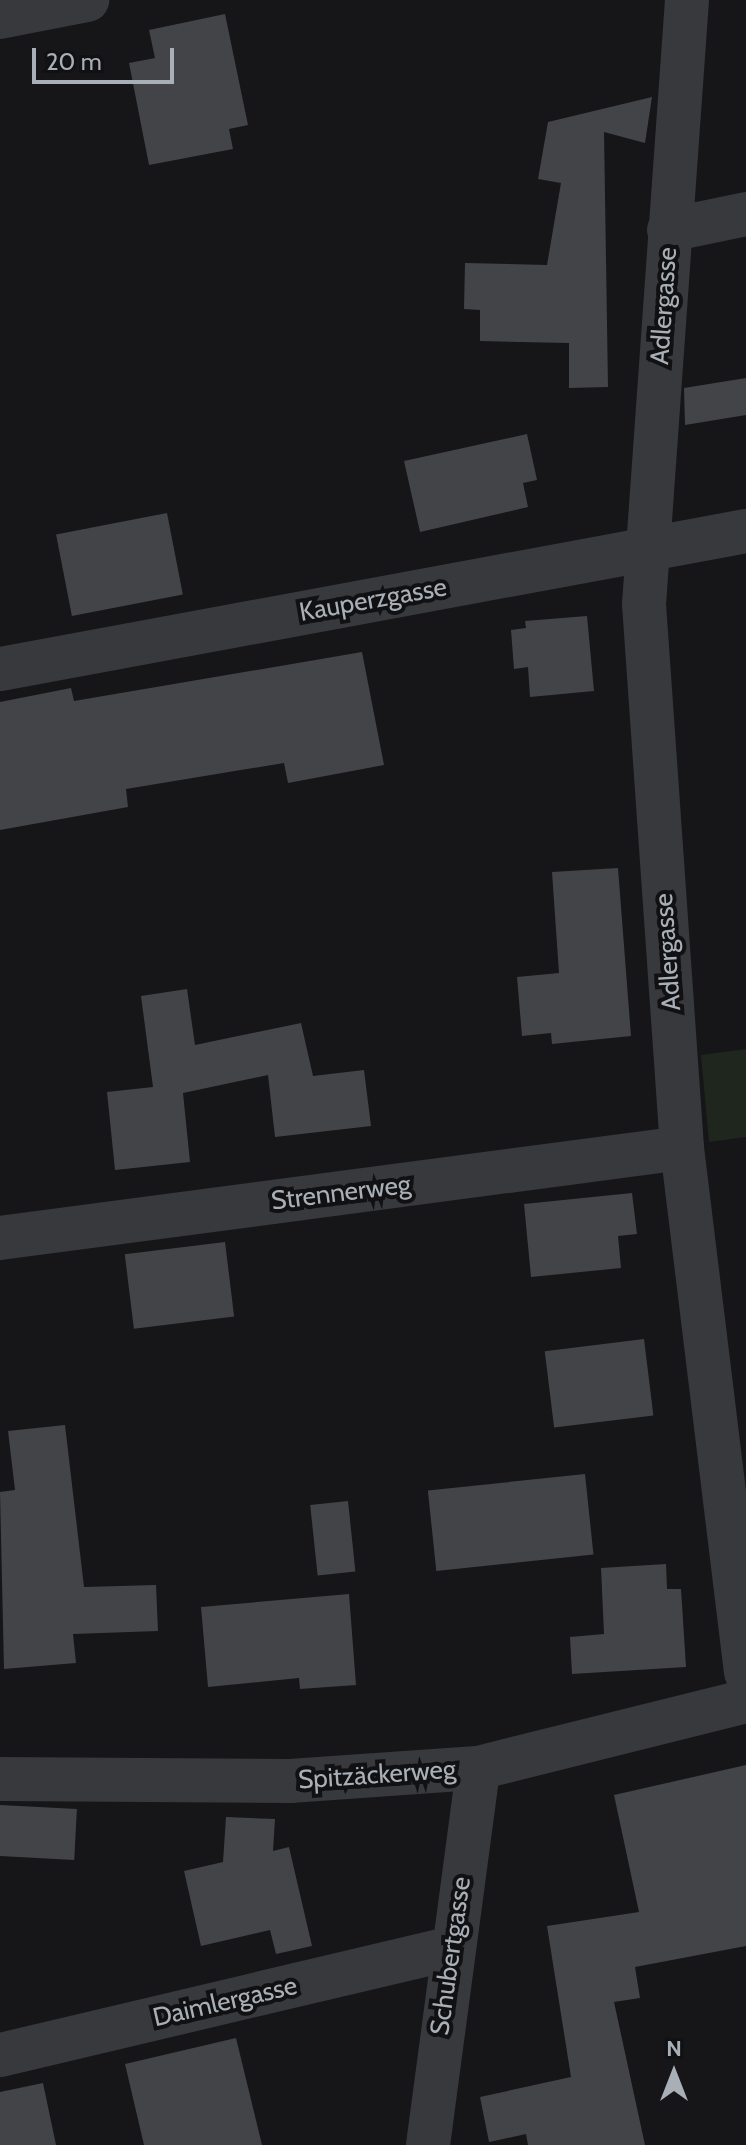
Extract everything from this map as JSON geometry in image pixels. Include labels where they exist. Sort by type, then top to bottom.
[{"type":"street","points":[[0,17],[87,0]]},
{"type":"street","name":"Adlergasse","points":[[687,0],[645,550],[644,604],[682,1148],[746,1672]]},
{"type":"street","name":"Adlergasse","points":[[669,230],[746,214]]},
{"type":"street","name":"Kauperzgasse","points":[[0,669],[746,531]]},
{"type":"street","name":"Strennerweg","points":[[0,1238],[682,1148]]},
{"type":"street","name":"Spitzäckerweg","points":[[0,1779],[290,1781],[478,1768],[746,1701]]},
{"type":"street","name":"Schubertgasse","points":[[428,2145],[450,1949],[478,1768]]},
{"type":"street","name":"Daimlergasse","points":[[0,2055],[450,1949]]},
{"type":"shaded area","points":[[746,1049],[746,1137],[709,1142],[701,1055]]},
{"type":"building","points":[[225,14],[248,125],[229,129],[233,149],[149,165],[129,63],[155,58],[149,30]]},
{"type":"building","points":[[652,97],[645,143],[604,132],[608,387],[569,388],[569,343],[480,341],[480,310],[464,309],[465,263],[547,265],[561,183],[538,179],[548,122]]},
{"type":"building","points":[[746,378],[746,415],[685,425],[684,388]]},
{"type":"building","points":[[527,434],[537,480],[523,483],[528,507],[420,532],[404,461]]},
{"type":"building","points":[[167,513],[183,594],[72,616],[56,535]]},
{"type":"building","points":[[587,616],[594,691],[530,697],[528,667],[514,669],[511,630],[526,628],[525,621]]},
{"type":"building","points":[[362,652],[384,765],[288,783],[284,763],[126,789],[128,807],[0,830],[0,702],[71,688],[74,701]]},
{"type":"building","points":[[618,868],[631,1036],[552,1044],[551,1033],[522,1036],[517,977],[559,973],[552,872]]},
{"type":"building","points":[[187,989],[195,1045],[301,1023],[313,1076],[364,1070],[371,1126],[275,1137],[268,1075],[183,1093],[190,1162],[115,1170],[107,1092],[153,1087],[141,996]]},
{"type":"building","points":[[632,1193],[637,1234],[618,1236],[621,1268],[531,1277],[524,1204]]},
{"type":"building","points":[[225,1242],[234,1316],[134,1329],[125,1254]]},
{"type":"building","points":[[644,1339],[653,1415],[554,1428],[545,1351]]},
{"type":"building","points":[[65,1425],[84,1587],[156,1585],[158,1631],[73,1634],[76,1663],[4,1669],[0,1492],[15,1490],[8,1431]]},
{"type":"building","points":[[585,1474],[593,1555],[436,1571],[428,1491]]},
{"type":"building","points":[[348,1501],[355,1572],[318,1576],[310,1505]]},
{"type":"building","points":[[666,1564],[667,1589],[681,1589],[686,1667],[572,1674],[570,1637],[604,1634],[601,1568]]},
{"type":"building","points":[[349,1594],[356,1685],[300,1689],[299,1678],[208,1687],[201,1607]]},
{"type":"building","points":[[746,1765],[746,1946],[635,1967],[640,1998],[614,2002],[645,2145],[528,2145],[526,2134],[489,2142],[480,2097],[571,2077],[547,1926],[639,1912],[614,1795]]},
{"type":"building","points":[[0,1805],[77,1809],[74,1860],[0,1856]]},
{"type":"building","points":[[226,1817],[275,1819],[273,1851],[289,1847],[312,1946],[276,1954],[270,1930],[201,1946],[184,1871],[223,1862]]},
{"type":"building","points":[[236,2038],[262,2145],[144,2145],[125,2064]]},
{"type":"building","points":[[43,2083],[56,2145],[0,2145],[0,2092]]}]
